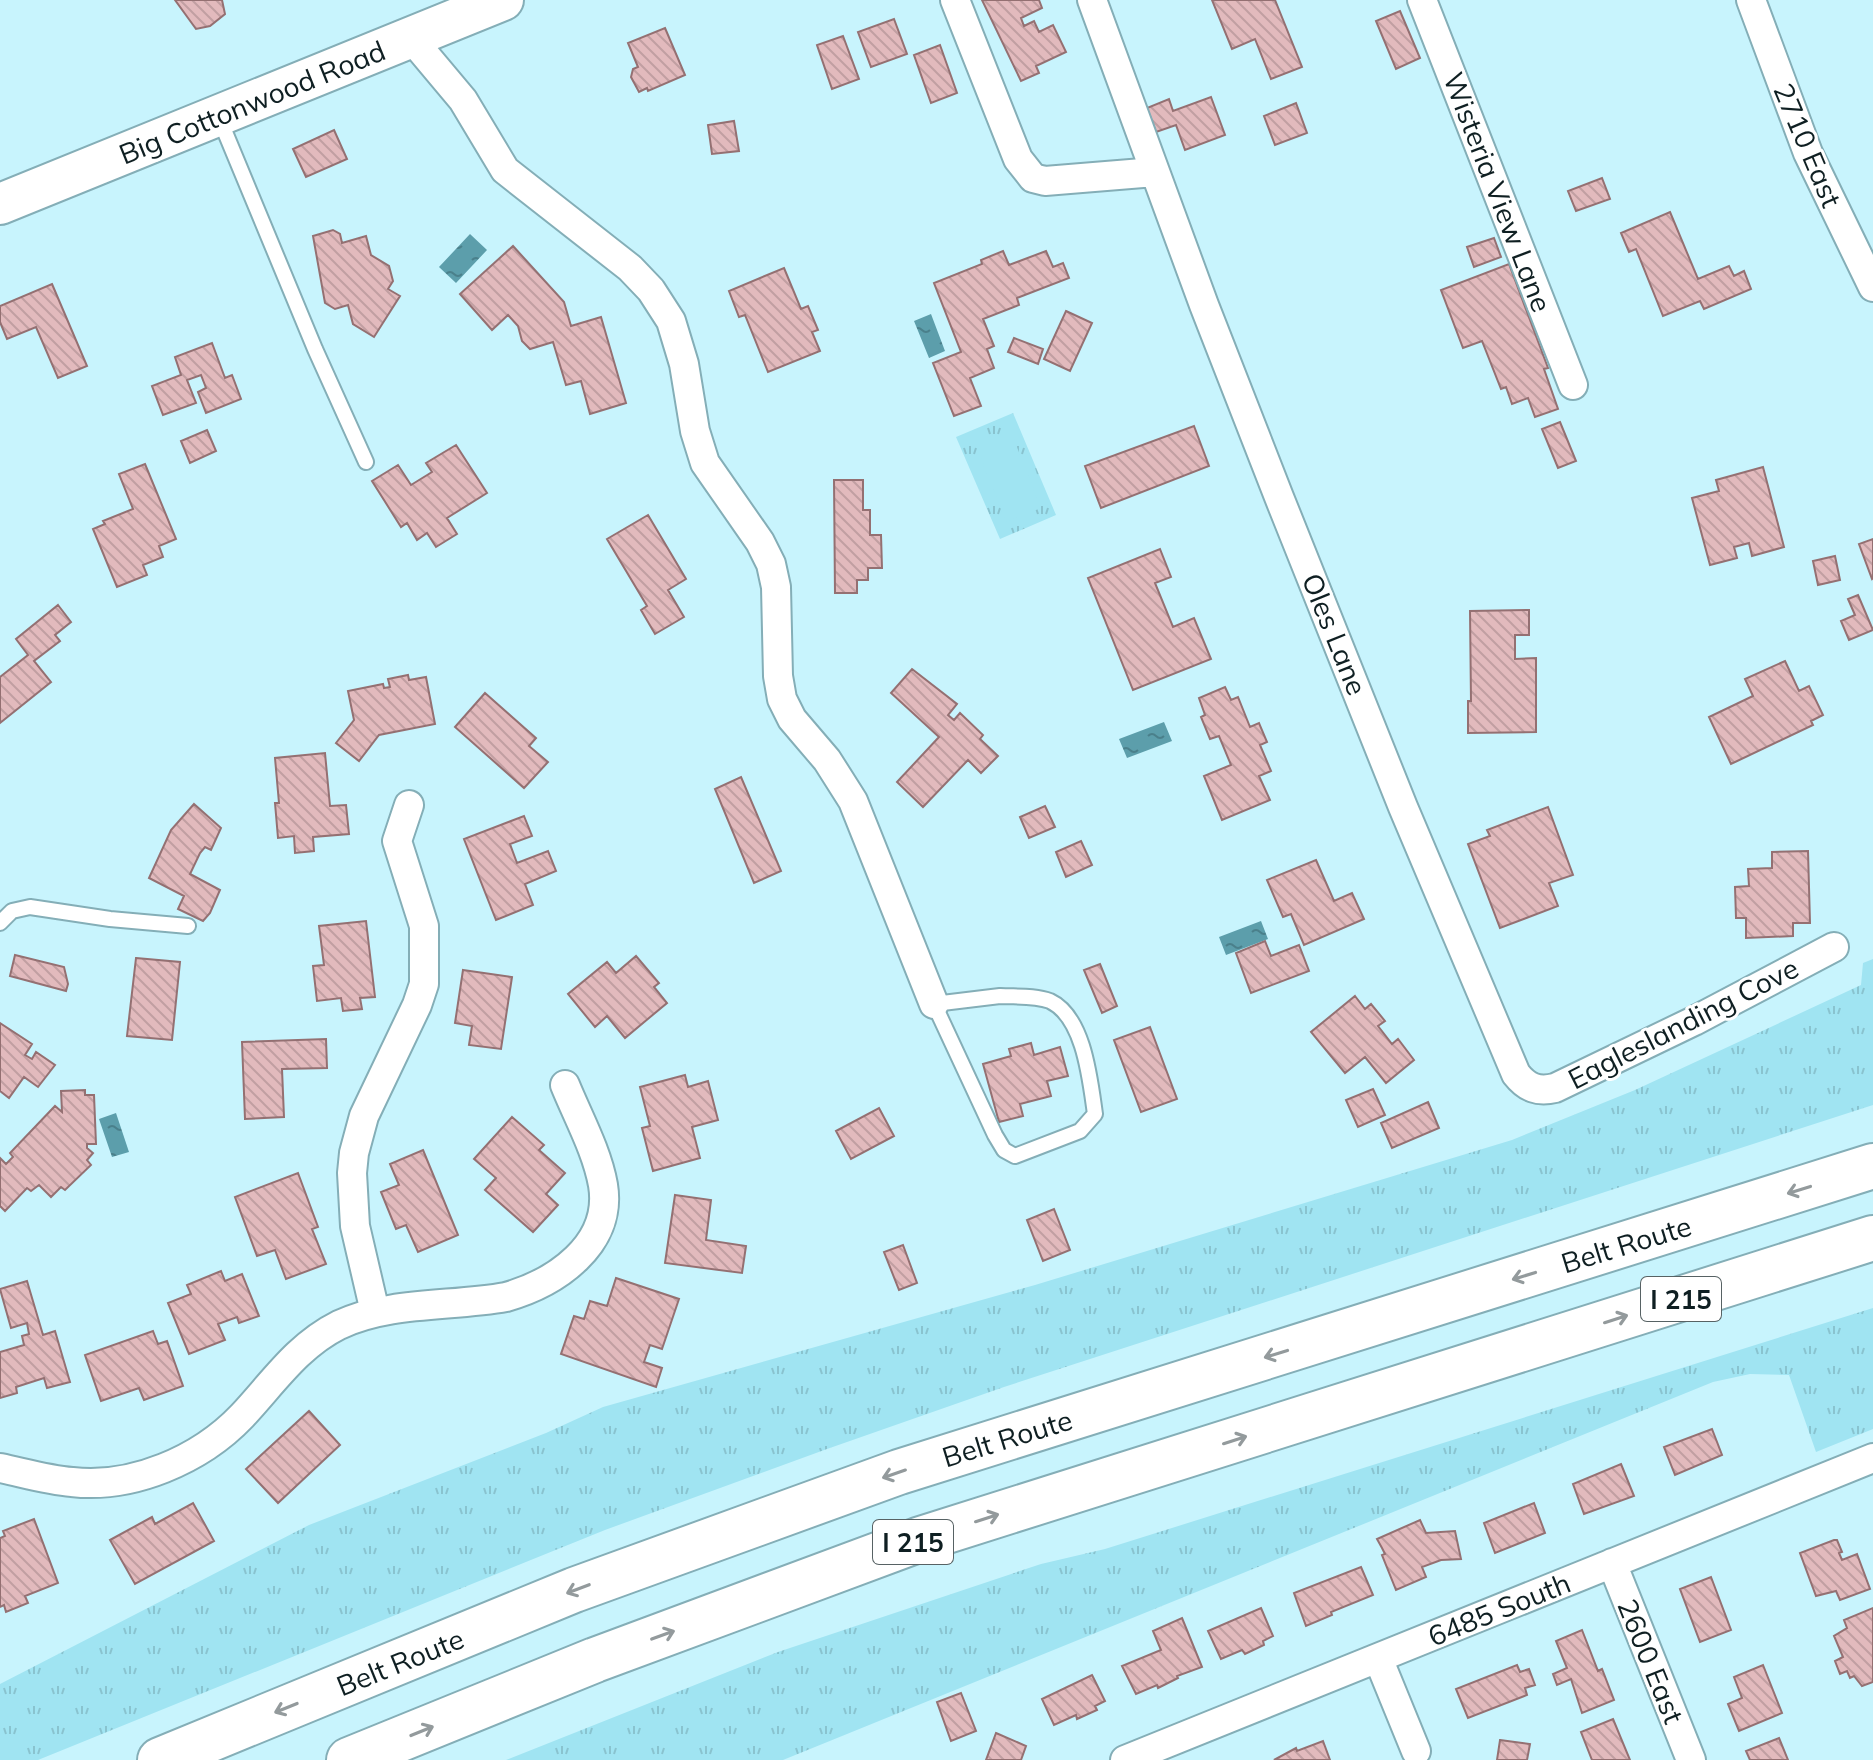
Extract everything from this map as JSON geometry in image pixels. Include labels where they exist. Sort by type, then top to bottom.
[{"type":"highway","name":"Belt Route","points":[[160,1760],[574,1590],[899,1472],[1873,1166]]},
{"type":"highway","name":"I 215","points":[[349,1760],[595,1660],[918,1540],[1873,1238]]},
{"type":"main road","name":"Big Cottonwood Road","points":[[0,204],[503,0]]},
{"type":"street","points":[[955,0],[1018,159],[1033,178],[1045,181],[1155,172]]},
{"type":"street","name":"Oles Lane","points":[[1092,0],[1233,378],[1403,807],[1510,1065],[1522,1082],[1531,1088]]},
{"type":"street","name":"Wisteria View Lane","points":[[1422,0],[1573,385]]},
{"type":"street","name":"2710 East","points":[[1751,0],[1803,142],[1873,287]]},
{"type":"street","points":[[411,38],[463,100],[505,170],[630,268],[651,290],[671,321],[684,364],[695,431],[705,463],[760,542],[774,576],[778,676],[782,699],[792,719],[827,760],[853,801],[934,1004]]},
{"type":"street","points":[[375,1312],[355,1226],[352,1173],[364,1116],[424,984],[424,926],[397,841],[409,805]]},
{"type":"street","name":"Eagleslanding Cove","points":[[1531,1088],[1555,1088],[1694,1021],[1834,947]]},
{"type":"street","points":[[0,1468],[89,1483],[126,1479],[165,1467],[204,1446],[240,1418],[307,1346],[342,1324],[375,1312],[488,1301],[515,1295],[556,1276],[583,1252],[600,1222],[604,1196],[599,1170],[565,1085]]},
{"type":"street","name":"6485 South","points":[[1125,1760],[1873,1458]]},
{"type":"street","name":"2600 East","points":[[1612,1563],[1691,1760]]},
{"type":"street","points":[[1378,1658],[1416,1751]]},
{"type":"lane","points":[[218,115],[315,349],[366,462]]},
{"type":"lane","points":[[0,923],[12,911],[30,907],[188,926]]},
{"type":"lane","points":[[1000,996],[1049,1001],[1068,1014],[1077,1031],[1095,1114],[1080,1131],[1038,1149],[1015,1156],[1004,1150],[934,1004],[1000,996]]},
{"type":"green space","points":[[1013,413],[1056,515],[1000,539],[956,437]]},
{"type":"green space","points":[[1011,432],[1041,508],[1006,522],[976,446]]},
{"type":"green space","points":[[1873,959],[1873,1105],[1004,1387],[605,1530],[38,1760],[0,1760],[0,1684],[309,1525],[546,1433],[603,1407],[1035,1285],[1512,1140],[1635,1090],[1861,985],[1863,963]]},
{"type":"green space","points":[[1873,1308],[1873,1429],[1816,1452],[1789,1375],[1750,1374],[1713,1382],[783,1760],[506,1760],[778,1652],[1041,1564],[1105,1549]]},
{"type":"water","points":[[470,234],[487,250],[456,283],[439,267]]},
{"type":"water","points":[[931,314],[945,351],[929,358],[914,321]]},
{"type":"water","points":[[1164,722],[1172,741],[1127,758],[1119,739]]},
{"type":"water","points":[[1261,921],[1268,939],[1226,955],[1219,937]]},
{"type":"water","points":[[116,1113],[129,1152],[112,1157],[99,1119]]},
{"type":"building","points":[[175,0],[222,0],[225,14],[210,26],[196,29]]},
{"type":"building","points":[[982,0],[1039,0],[1042,8],[1021,18],[1024,26],[1034,21],[1039,32],[1053,25],[1066,52],[1036,66],[1039,73],[1021,81]]},
{"type":"building","points":[[1212,0],[1275,0],[1302,67],[1271,79],[1255,39],[1232,49]]},
{"type":"building","points":[[1400,11],[1420,58],[1396,69],[1376,21]]},
{"type":"building","points":[[894,19],[907,54],[871,67],[858,32]]},
{"type":"building","points":[[665,28],[685,75],[639,92],[631,77],[633,69],[638,67],[628,43]]},
{"type":"building","points":[[843,36],[859,79],[832,89],[817,45]]},
{"type":"building","points":[[940,45],[957,93],[931,103],[914,55]]},
{"type":"building","points":[[1211,97],[1225,135],[1185,150],[1176,125],[1156,132],[1147,108],[1169,99],[1173,111]]},
{"type":"building","points":[[1296,103],[1307,133],[1275,145],[1264,116]]},
{"type":"building","points":[[734,121],[739,151],[712,154],[708,125]]},
{"type":"building","points":[[334,130],[347,159],[306,177],[293,149]]},
{"type":"building","points":[[1602,178],[1610,199],[1576,211],[1568,191]]},
{"type":"building","points":[[1670,212],[1698,279],[1729,266],[1734,276],[1744,271],[1751,289],[1704,309],[1700,301],[1663,316],[1636,249],[1629,252],[1621,233]]},
{"type":"building","points":[[333,230],[340,234],[342,243],[366,236],[371,255],[389,266],[393,281],[388,289],[400,296],[374,337],[353,324],[348,305],[335,309],[325,303],[313,236]]},
{"type":"building","points":[[1494,238],[1501,257],[1474,267],[1467,247]]},
{"type":"building","points":[[513,246],[564,302],[571,326],[601,317],[626,403],[590,414],[581,381],[566,385],[553,342],[530,349],[522,341],[518,326],[508,315],[492,330],[460,294]]},
{"type":"building","points":[[1003,251],[1009,265],[1046,251],[1053,267],[1063,263],[1069,278],[1017,298],[1019,305],[983,319],[994,346],[987,349],[994,368],[970,378],[981,406],[954,416],[933,363],[961,352],[934,283],[982,264],[981,260]]},
{"type":"building","points":[[1509,264],[1548,368],[1544,369],[1558,409],[1535,417],[1528,398],[1512,404],[1506,387],[1501,389],[1482,341],[1463,348],[1441,290]]},
{"type":"building","points":[[784,268],[801,309],[808,306],[818,330],[812,332],[820,351],[768,372],[745,315],[739,317],[729,291]]},
{"type":"building","points":[[52,284],[87,366],[58,378],[36,327],[7,339],[0,322],[0,306]]},
{"type":"building","points":[[1066,311],[1092,323],[1070,371],[1044,359]]},
{"type":"building","points":[[1014,338],[1043,349],[1038,364],[1008,352]]},
{"type":"building","points":[[212,343],[225,378],[232,375],[241,399],[206,413],[198,392],[206,388],[201,375],[187,380],[196,403],[163,415],[152,386],[181,375],[175,357]]},
{"type":"building","points":[[1560,422],[1576,461],[1558,468],[1542,429]]},
{"type":"building","points":[[1194,426],[1209,466],[1101,508],[1085,466]]},
{"type":"building","points":[[207,430],[216,451],[190,463],[181,441]]},
{"type":"building","points":[[456,445],[487,493],[447,518],[457,534],[436,547],[427,533],[417,540],[407,523],[401,527],[372,481],[398,465],[411,485],[432,472],[426,463]]},
{"type":"building","points":[[145,464],[176,539],[159,546],[163,557],[143,565],[147,575],[117,587],[93,529],[105,524],[103,521],[133,509],[119,474]]},
{"type":"building","points":[[1763,467],[1784,547],[1752,556],[1749,543],[1734,547],[1737,558],[1710,565],[1692,498],[1719,491],[1716,480]]},
{"type":"building","points":[[834,480],[863,480],[863,510],[870,510],[870,535],[881,535],[882,568],[868,568],[868,580],[857,580],[857,593],[835,593]]},
{"type":"building","points":[[648,515],[686,579],[668,590],[684,617],[655,634],[641,610],[647,606],[607,539]]},
{"type":"building","points":[[1873,539],[1873,578],[1872,579],[1859,544]]},
{"type":"building","points":[[1160,549],[1171,577],[1155,583],[1173,627],[1194,618],[1211,659],[1133,690],[1088,578]]},
{"type":"building","points":[[1835,556],[1840,580],[1818,585],[1813,561]]},
{"type":"building","points":[[1858,595],[1873,630],[1849,640],[1841,621],[1855,615],[1848,599]]},
{"type":"building","points":[[58,605],[71,622],[55,635],[60,641],[34,661],[51,682],[0,723],[0,677],[28,655],[16,639]]},
{"type":"building","points":[[1529,610],[1529,635],[1515,635],[1515,659],[1536,658],[1536,732],[1468,733],[1468,701],[1471,701],[1470,611]]},
{"type":"building","points":[[1785,661],[1799,691],[1809,686],[1823,715],[1811,721],[1813,725],[1731,764],[1709,717],[1753,696],[1745,679]]},
{"type":"building","points":[[912,669],[957,704],[948,715],[954,720],[960,713],[983,735],[980,739],[998,756],[981,773],[968,760],[923,807],[897,782],[939,737],[891,693]]},
{"type":"building","points":[[408,675],[409,680],[426,677],[435,724],[379,735],[359,761],[336,743],[354,720],[348,691],[383,684],[384,688],[390,687],[388,679]]},
{"type":"building","points":[[1225,687],[1231,700],[1238,697],[1250,727],[1259,723],[1267,742],[1260,745],[1271,771],[1259,776],[1270,800],[1222,820],[1204,776],[1231,765],[1219,736],[1210,739],[1201,717],[1205,715],[1199,698]]},
{"type":"building","points":[[485,693],[536,738],[529,746],[548,762],[524,788],[455,727]]},
{"type":"building","points":[[325,753],[330,806],[346,805],[349,834],[313,837],[314,851],[295,853],[294,836],[278,838],[275,758]]},
{"type":"building","points":[[741,777],[781,871],[754,883],[715,789]]},
{"type":"building","points":[[194,804],[221,828],[211,850],[205,847],[190,874],[220,890],[203,921],[178,909],[184,896],[149,878],[171,830]]},
{"type":"building","points":[[1045,806],[1055,827],[1029,838],[1020,817]]},
{"type":"building","points":[[1548,807],[1573,875],[1549,883],[1558,906],[1500,928],[1468,844],[1490,836],[1487,830]]},
{"type":"building","points":[[524,816],[532,836],[510,844],[517,863],[548,851],[556,871],[525,884],[533,905],[496,920],[464,839]]},
{"type":"building","points":[[1081,841],[1092,865],[1066,877],[1056,852]]},
{"type":"building","points":[[1808,851],[1810,923],[1793,923],[1793,936],[1746,938],[1746,918],[1736,918],[1735,887],[1749,886],[1748,869],[1772,868],[1772,852]]},
{"type":"building","points":[[1316,860],[1334,901],[1352,893],[1364,919],[1304,945],[1291,914],[1283,917],[1267,880]]},
{"type":"building","points":[[366,921],[375,997],[360,998],[362,1009],[343,1011],[341,998],[317,1001],[313,966],[324,965],[319,926]]},
{"type":"building","points":[[1265,941],[1271,956],[1299,945],[1309,971],[1251,993],[1236,953]]},
{"type":"building","points":[[15,955],[64,967],[68,984],[66,991],[10,976]]},
{"type":"building","points":[[636,956],[659,983],[654,987],[667,1003],[625,1038],[607,1016],[595,1027],[568,994],[607,962],[616,973]]},
{"type":"building","points":[[136,958],[180,962],[172,1040],[127,1036]]},
{"type":"building","points":[[1100,964],[1117,1006],[1102,1013],[1084,970]]},
{"type":"building","points":[[463,970],[512,977],[501,1049],[469,1045],[472,1026],[455,1023]]},
{"type":"building","points":[[1355,996],[1365,1009],[1371,1004],[1385,1021],[1378,1026],[1392,1044],[1398,1039],[1414,1060],[1386,1083],[1365,1057],[1345,1073],[1311,1032]]},
{"type":"building","points":[[0,1023],[32,1044],[25,1055],[32,1059],[36,1052],[55,1065],[38,1087],[24,1077],[9,1098],[0,1091]]},
{"type":"building","points":[[1150,1027],[1177,1099],[1141,1112],[1114,1040]]},
{"type":"building","points":[[326,1039],[327,1068],[282,1069],[284,1117],[245,1119],[242,1042]]},
{"type":"building","points":[[1031,1043],[1034,1055],[1060,1047],[1068,1076],[1047,1081],[1051,1096],[1020,1104],[1023,1116],[999,1122],[983,1064],[1011,1056],[1009,1049]]},
{"type":"building","points":[[685,1075],[688,1087],[708,1081],[718,1120],[692,1127],[700,1158],[653,1171],[642,1128],[650,1126],[640,1087]]},
{"type":"building","points":[[1373,1089],[1385,1115],[1358,1127],[1346,1100]]},
{"type":"building","points":[[85,1090],[85,1095],[94,1095],[96,1144],[87,1144],[93,1153],[87,1160],[91,1165],[65,1190],[61,1187],[51,1197],[39,1185],[31,1191],[27,1188],[5,1211],[0,1206],[0,1158],[6,1164],[13,1157],[10,1153],[55,1106],[62,1112],[61,1091]]},
{"type":"building","points":[[1428,1102],[1439,1128],[1392,1148],[1381,1123]]},
{"type":"building","points":[[879,1108],[894,1136],[851,1159],[836,1131]]},
{"type":"building","points":[[512,1117],[544,1145],[539,1150],[565,1173],[546,1194],[558,1205],[533,1232],[485,1190],[496,1178],[474,1159]]},
{"type":"building","points":[[423,1150],[458,1235],[418,1252],[406,1225],[396,1229],[381,1192],[399,1185],[390,1164]]},
{"type":"building","points":[[298,1173],[318,1227],[312,1229],[326,1264],[286,1279],[275,1250],[257,1256],[235,1197]]},
{"type":"building","points":[[675,1195],[711,1200],[706,1240],[746,1246],[742,1273],[665,1263]]},
{"type":"building","points":[[1054,1209],[1070,1250],[1043,1261],[1027,1220]]},
{"type":"building","points":[[903,1245],[917,1283],[899,1290],[884,1252]]},
{"type":"building","points":[[221,1271],[225,1281],[242,1274],[259,1316],[239,1323],[237,1317],[218,1324],[225,1340],[189,1354],[168,1303],[191,1294],[187,1285]]},
{"type":"building","points":[[616,1278],[679,1299],[662,1349],[650,1345],[644,1362],[662,1368],[656,1387],[561,1354],[574,1316],[584,1319],[590,1301],[607,1306]]},
{"type":"building","points":[[27,1281],[43,1335],[55,1331],[70,1382],[47,1388],[44,1378],[16,1387],[17,1393],[0,1398],[0,1352],[24,1345],[22,1336],[29,1334],[27,1323],[11,1328],[0,1289]]},
{"type":"building","points":[[153,1331],[158,1344],[167,1341],[183,1386],[144,1400],[139,1388],[101,1401],[85,1355]]},
{"type":"building","points":[[309,1411],[340,1445],[278,1503],[246,1469]]},
{"type":"building","points":[[1712,1429],[1722,1455],[1675,1475],[1664,1447]]},
{"type":"building","points":[[1621,1464],[1634,1496],[1584,1514],[1573,1484]]},
{"type":"building","points":[[193,1503],[214,1541],[135,1584],[110,1540],[152,1517],[155,1524]]},
{"type":"building","points":[[1534,1503],[1545,1533],[1495,1553],[1484,1523]]},
{"type":"building","points":[[34,1519],[58,1583],[25,1596],[28,1603],[6,1612],[4,1605],[0,1607],[0,1538],[5,1536],[3,1531]]},
{"type":"building","points":[[1420,1520],[1426,1533],[1455,1531],[1461,1559],[1441,1560],[1422,1567],[1426,1577],[1396,1590],[1377,1539]]},
{"type":"building","points":[[1837,1540],[1842,1552],[1839,1553],[1842,1560],[1857,1554],[1870,1589],[1840,1600],[1836,1591],[1816,1596],[1800,1553]]},
{"type":"building","points":[[1361,1567],[1373,1595],[1306,1626],[1294,1593]]},
{"type":"building","points":[[1711,1577],[1731,1630],[1700,1642],[1680,1589]]},
{"type":"building","points":[[1261,1608],[1273,1636],[1263,1641],[1264,1645],[1245,1654],[1242,1650],[1221,1659],[1208,1631]]},
{"type":"building","points":[[1873,1608],[1873,1682],[1862,1686],[1854,1676],[1850,1678],[1847,1671],[1840,1674],[1835,1661],[1843,1657],[1834,1636],[1847,1628],[1844,1620]]},
{"type":"building","points":[[1182,1618],[1202,1667],[1177,1676],[1158,1688],[1157,1685],[1136,1694],[1122,1666],[1161,1650],[1153,1631]]},
{"type":"building","points":[[1582,1630],[1598,1671],[1602,1669],[1614,1700],[1582,1713],[1571,1679],[1557,1685],[1553,1674],[1567,1668],[1556,1641]]},
{"type":"building","points":[[1517,1665],[1520,1672],[1529,1669],[1535,1685],[1525,1688],[1527,1695],[1468,1718],[1456,1689]]},
{"type":"building","points":[[1763,1665],[1782,1713],[1739,1731],[1728,1704],[1742,1698],[1734,1677]]},
{"type":"building","points":[[1092,1675],[1105,1701],[1095,1706],[1097,1710],[1054,1725],[1042,1699]]},
{"type":"building","points":[[961,1693],[976,1731],[951,1741],[937,1702]]},
{"type":"building","points":[[1613,1719],[1630,1760],[1592,1760],[1581,1732]]},
{"type":"building","points":[[996,1733],[1026,1746],[1021,1760],[986,1760]]},
{"type":"building","points":[[1779,1738],[1788,1760],[1750,1760],[1746,1751]]},
{"type":"building","points":[[1500,1740],[1530,1744],[1527,1760],[1497,1760]]},
{"type":"building","points":[[1323,1741],[1330,1760],[1274,1760],[1296,1748],[1297,1751]]}]
